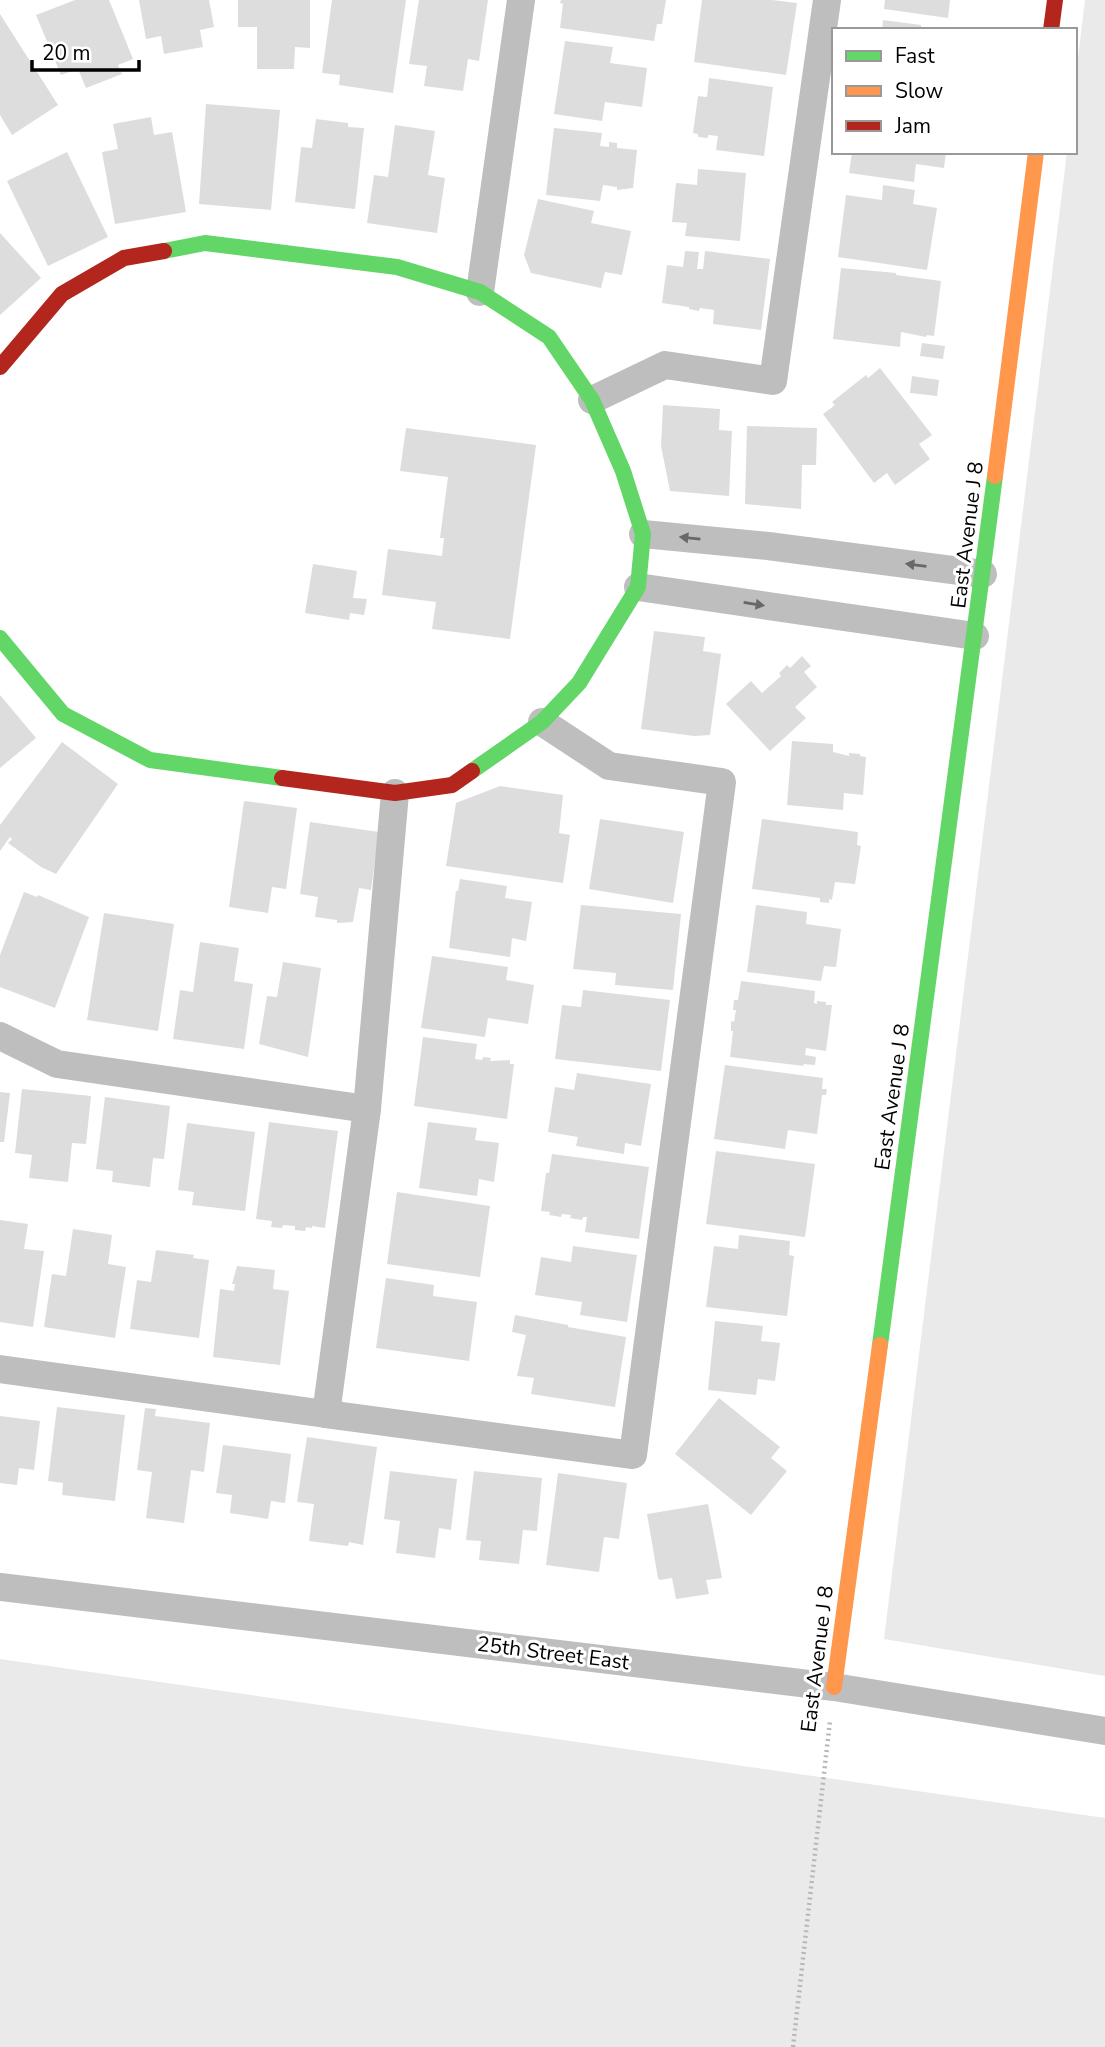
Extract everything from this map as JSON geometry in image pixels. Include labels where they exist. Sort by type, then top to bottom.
[{"type":"street","points":[[480,292],[521,0]]},
{"type":"street","points":[[592,400],[665,365],[773,380],[827,0]]},
{"type":"street","points":[[1051,28],[1055,0]]},
{"type":"street","name":"East Avenue J 8","points":[[834,1687],[975,636],[1036,154]]},
{"type":"street","points":[[0,367],[62,294],[124,258],[205,243],[397,267],[480,292],[549,337],[592,400],[623,471],[643,534],[638,587],[579,683],[542,722],[452,785],[395,793],[150,760],[63,714],[0,638]]},
{"type":"street","points":[[643,534],[768,546],[983,574]]},
{"type":"street","points":[[638,587],[975,636]]},
{"type":"street","points":[[0,1369],[633,1455],[722,782],[609,766],[542,722]]},
{"type":"street","points":[[326,1414],[367,1109],[395,793]]},
{"type":"street","points":[[0,1036],[57,1064],[367,1109]]},
{"type":"street","name":"25th Street East","points":[[0,1587],[834,1687],[1105,1731]]},
{"type":"path","name":"East Avenue J 8","points":[[793,2047],[834,1687]]},
{"type":"shaded area","points":[[1085,0],[1105,0],[1105,1676],[884,1639],[1067,154],[1077,154],[1077,66]]},
{"type":"shaded area","points":[[0,1659],[1105,1818],[1105,2047],[0,2047]]},
{"type":"building","points":[[75,0],[109,0],[133,59],[118,65],[122,74],[86,88],[78,69],[61,75],[36,15]]},
{"type":"building","points":[[139,0],[209,0],[214,27],[200,30],[203,47],[164,54],[161,36],[146,39]]},
{"type":"building","points":[[238,0],[310,0],[310,48],[295,47],[294,69],[257,69],[257,27],[238,27]]},
{"type":"building","points":[[332,0],[406,0],[393,93],[339,85],[340,75],[322,73]]},
{"type":"building","points":[[419,0],[488,0],[479,61],[468,59],[463,91],[424,86],[427,66],[409,64]]},
{"type":"building","points":[[561,0],[666,0],[662,24],[657,24],[654,41],[560,28],[563,4],[560,3]]},
{"type":"building","points":[[702,0],[772,0],[797,3],[786,75],[694,62]]},
{"type":"building","points":[[885,0],[950,0],[948,18],[884,9]]},
{"type":"building","points":[[0,14],[58,105],[12,135],[0,115]]},
{"type":"building","points":[[883,20],[921,25],[921,28],[882,28]]},
{"type":"building","points":[[565,41],[613,47],[610,63],[647,68],[642,107],[605,102],[602,121],[554,114]]},
{"type":"building","points":[[709,78],[773,87],[764,156],[716,150],[718,136],[698,137],[698,134],[693,133],[698,96],[707,97]]},
{"type":"building","points":[[206,104],[280,110],[271,210],[199,204]]},
{"type":"building","points":[[151,117],[154,135],[172,132],[186,212],[115,224],[102,152],[118,149],[113,124]]},
{"type":"building","points":[[316,119],[364,128],[355,209],[295,202],[301,147],[312,148]]},
{"type":"building","points":[[395,125],[435,131],[428,175],[445,178],[437,233],[367,223],[374,175],[388,177]]},
{"type":"building","points":[[554,128],[602,133],[600,146],[609,147],[609,142],[617,143],[617,148],[637,150],[633,188],[617,190],[617,187],[603,185],[600,201],[546,195]]},
{"type":"building","points":[[67,152],[108,237],[48,266],[7,181]]},
{"type":"building","points":[[852,154],[946,154],[944,168],[916,164],[914,182],[849,173]]},
{"type":"building","points":[[698,169],[746,173],[740,241],[685,236],[687,223],[672,222],[676,183],[697,185]]},
{"type":"building","points":[[883,185],[915,190],[913,204],[937,208],[927,270],[838,257],[846,195],[882,200]]},
{"type":"building","points":[[538,199],[594,211],[591,223],[631,231],[622,275],[605,272],[601,288],[531,273],[524,255]]},
{"type":"building","points":[[0,233],[41,278],[0,315]]},
{"type":"building","points":[[685,251],[699,252],[697,269],[703,269],[705,251],[770,259],[761,330],[713,324],[714,310],[700,308],[699,311],[662,303],[667,265],[683,267]]},
{"type":"building","points":[[841,268],[896,273],[941,281],[934,336],[901,332],[900,347],[833,339]]},
{"type":"building","points":[[922,343],[945,346],[943,359],[920,356]]},
{"type":"building","points":[[880,368],[932,435],[919,444],[930,459],[895,485],[887,473],[874,483],[823,414],[835,405],[832,402],[866,375],[868,378]]},
{"type":"building","points":[[912,376],[939,380],[937,396],[910,393]]},
{"type":"building","points":[[663,405],[720,409],[719,430],[732,431],[729,496],[670,491],[661,446]]},
{"type":"building","points":[[747,426],[817,428],[816,465],[802,465],[801,509],[745,504]]},
{"type":"building","points":[[406,428],[536,445],[510,639],[432,629],[436,602],[382,595],[388,549],[442,556],[444,538],[440,538],[448,477],[400,471]]},
{"type":"building","points":[[313,564],[357,571],[353,598],[367,599],[364,615],[350,613],[349,620],[305,613]]},
{"type":"building","points":[[654,631],[705,637],[703,651],[721,654],[710,735],[694,736],[641,729]]},
{"type":"building","points":[[802,656],[811,666],[804,672],[817,687],[795,707],[806,718],[770,751],[726,704],[751,681],[762,693],[781,676],[779,673],[787,665],[790,668]]},
{"type":"building","points":[[0,695],[36,738],[0,768]]},
{"type":"building","points":[[792,741],[833,744],[833,752],[866,757],[863,795],[844,793],[843,810],[787,805]]},
{"type":"building","points":[[62,742],[118,784],[56,874],[41,867],[8,843],[12,839],[10,837],[0,851],[0,825]]},
{"type":"building","points":[[500,786],[563,795],[559,833],[570,835],[563,883],[446,866],[456,803]]},
{"type":"building","points":[[244,801],[297,808],[286,889],[272,887],[268,913],[229,907]]},
{"type":"building","points":[[600,819],[684,832],[673,903],[589,889]]},
{"type":"building","points":[[762,819],[858,832],[857,845],[861,846],[855,884],[835,882],[829,903],[820,902],[820,898],[752,889]]},
{"type":"building","points":[[310,822],[379,832],[371,890],[359,888],[353,922],[337,923],[337,920],[315,917],[318,897],[300,894]]},
{"type":"building","points":[[460,879],[507,886],[505,898],[532,902],[526,941],[512,938],[510,957],[449,948]]},
{"type":"building","points":[[24,892],[37,897],[38,895],[89,917],[55,1008],[0,987],[0,955]]},
{"type":"building","points":[[581,905],[681,914],[673,990],[615,985],[616,973],[573,969]]},
{"type":"building","points":[[756,905],[807,912],[806,924],[841,929],[836,967],[824,966],[821,981],[747,972]]},
{"type":"building","points":[[104,913],[174,924],[158,1031],[87,1020]]},
{"type":"building","points":[[200,942],[239,948],[234,981],[253,984],[244,1049],[173,1039],[180,990],[193,992]]},
{"type":"building","points":[[432,956],[508,967],[506,980],[534,985],[528,1024],[488,1018],[485,1037],[421,1028]]},
{"type":"building","points":[[283,962],[321,968],[308,1057],[259,1044],[267,996],[277,997]]},
{"type":"building","points":[[741,981],[815,991],[814,1003],[826,1002],[826,1005],[832,1005],[826,1051],[806,1048],[805,1055],[816,1057],[815,1065],[730,1057],[733,1031],[731,1021],[734,1022],[736,1010],[733,1010],[734,1000],[738,1000]]},
{"type":"building","points":[[583,990],[670,1000],[661,1071],[555,1059],[562,1005],[581,1007]]},
{"type":"building","points":[[423,1037],[477,1044],[475,1059],[482,1060],[483,1057],[491,1058],[490,1061],[510,1060],[510,1064],[514,1064],[507,1119],[414,1106]]},
{"type":"building","points":[[725,1065],[823,1078],[822,1089],[827,1089],[826,1095],[822,1095],[817,1134],[788,1130],[785,1149],[714,1139]]},
{"type":"building","points":[[577,1073],[651,1084],[641,1146],[625,1143],[624,1154],[576,1146],[578,1137],[548,1132],[555,1087],[574,1090]]},
{"type":"building","points":[[22,1089],[91,1096],[86,1144],[72,1143],[68,1182],[29,1178],[32,1155],[15,1153]]},
{"type":"building","points":[[0,1092],[10,1093],[4,1142],[0,1142]]},
{"type":"building","points":[[105,1097],[170,1106],[164,1159],[153,1158],[150,1187],[112,1182],[113,1171],[96,1169]]},
{"type":"building","points":[[269,1122],[338,1131],[325,1228],[312,1226],[306,1227],[305,1231],[295,1230],[295,1226],[271,1227],[272,1221],[256,1219]]},
{"type":"building","points":[[428,1122],[477,1128],[475,1140],[499,1143],[494,1182],[479,1179],[477,1196],[419,1188]]},
{"type":"building","points":[[187,1123],[255,1132],[245,1211],[192,1205],[194,1192],[178,1190]]},
{"type":"building","points":[[716,1151],[815,1164],[805,1237],[706,1224]]},
{"type":"building","points":[[552,1154],[649,1167],[639,1239],[585,1232],[587,1217],[582,1220],[570,1218],[571,1215],[562,1214],[561,1217],[541,1211],[546,1173],[549,1173]]},
{"type":"building","points":[[397,1192],[490,1206],[480,1277],[387,1264]]},
{"type":"building","points":[[0,1220],[28,1224],[24,1249],[44,1251],[33,1327],[0,1322]]},
{"type":"building","points":[[73,1229],[112,1235],[108,1264],[126,1267],[115,1338],[44,1327],[52,1274],[66,1276]]},
{"type":"building","points":[[739,1235],[790,1241],[789,1255],[794,1256],[787,1316],[706,1307],[714,1246],[738,1249]]},
{"type":"building","points":[[573,1246],[637,1255],[627,1322],[580,1315],[582,1302],[535,1295],[541,1257],[571,1262]]},
{"type":"building","points":[[156,1250],[194,1255],[193,1258],[209,1260],[199,1338],[130,1329],[137,1280],[151,1282]]},
{"type":"building","points":[[237,1266],[275,1270],[273,1289],[289,1291],[280,1365],[213,1357],[220,1289],[234,1291],[235,1284],[232,1284]]},
{"type":"building","points":[[386,1278],[434,1285],[433,1296],[477,1302],[469,1361],[376,1348]]},
{"type":"building","points":[[515,1315],[626,1337],[615,1407],[531,1394],[534,1378],[517,1376],[526,1335],[512,1332]]},
{"type":"building","points":[[715,1321],[763,1326],[761,1341],[780,1343],[775,1381],[758,1379],[756,1395],[708,1390]]},
{"type":"building","points":[[719,1398],[780,1447],[771,1458],[787,1471],[751,1515],[675,1454]]},
{"type":"building","points":[[57,1407],[125,1415],[115,1501],[62,1495],[63,1483],[48,1481]]},
{"type":"building","points":[[145,1408],[156,1409],[155,1416],[210,1423],[204,1472],[191,1470],[184,1523],[146,1518],[152,1472],[137,1470]]},
{"type":"building","points":[[0,1416],[40,1421],[34,1470],[19,1468],[17,1485],[0,1483]]},
{"type":"building","points":[[307,1437],[377,1447],[363,1545],[349,1542],[348,1546],[309,1541],[314,1504],[297,1502]]},
{"type":"building","points":[[223,1445],[291,1454],[285,1503],[271,1501],[268,1519],[230,1513],[232,1495],[216,1493]]},
{"type":"building","points":[[390,1471],[457,1479],[451,1530],[439,1528],[435,1558],[396,1553],[400,1521],[384,1519]]},
{"type":"building","points":[[474,1471],[542,1478],[537,1531],[523,1530],[519,1564],[479,1560],[481,1541],[466,1540]]},
{"type":"building","points":[[558,1473],[627,1483],[619,1539],[604,1537],[599,1572],[546,1565]]},
{"type":"building","points":[[708,1504],[722,1578],[706,1580],[709,1594],[676,1599],[672,1578],[658,1578],[647,1514]]},
{"type":"traffic: fast","points":[[164,251],[205,243],[397,267],[480,292],[549,337],[592,400],[623,471],[643,534],[638,587],[579,683],[542,722],[472,771]]},
{"type":"traffic: fast","points":[[880,1345],[995,476]]},
{"type":"traffic: fast","points":[[0,638],[63,714],[150,760],[282,778]]},
{"type":"traffic: slow","points":[[995,476],[1036,154]]},
{"type":"traffic: slow","points":[[834,1687],[880,1345]]},
{"type":"traffic: jam","points":[[1051,28],[1055,0]]},
{"type":"traffic: jam","points":[[0,367],[62,294],[124,258],[164,251]]},
{"type":"traffic: jam","points":[[282,778],[395,793],[452,785],[472,771]]}]
